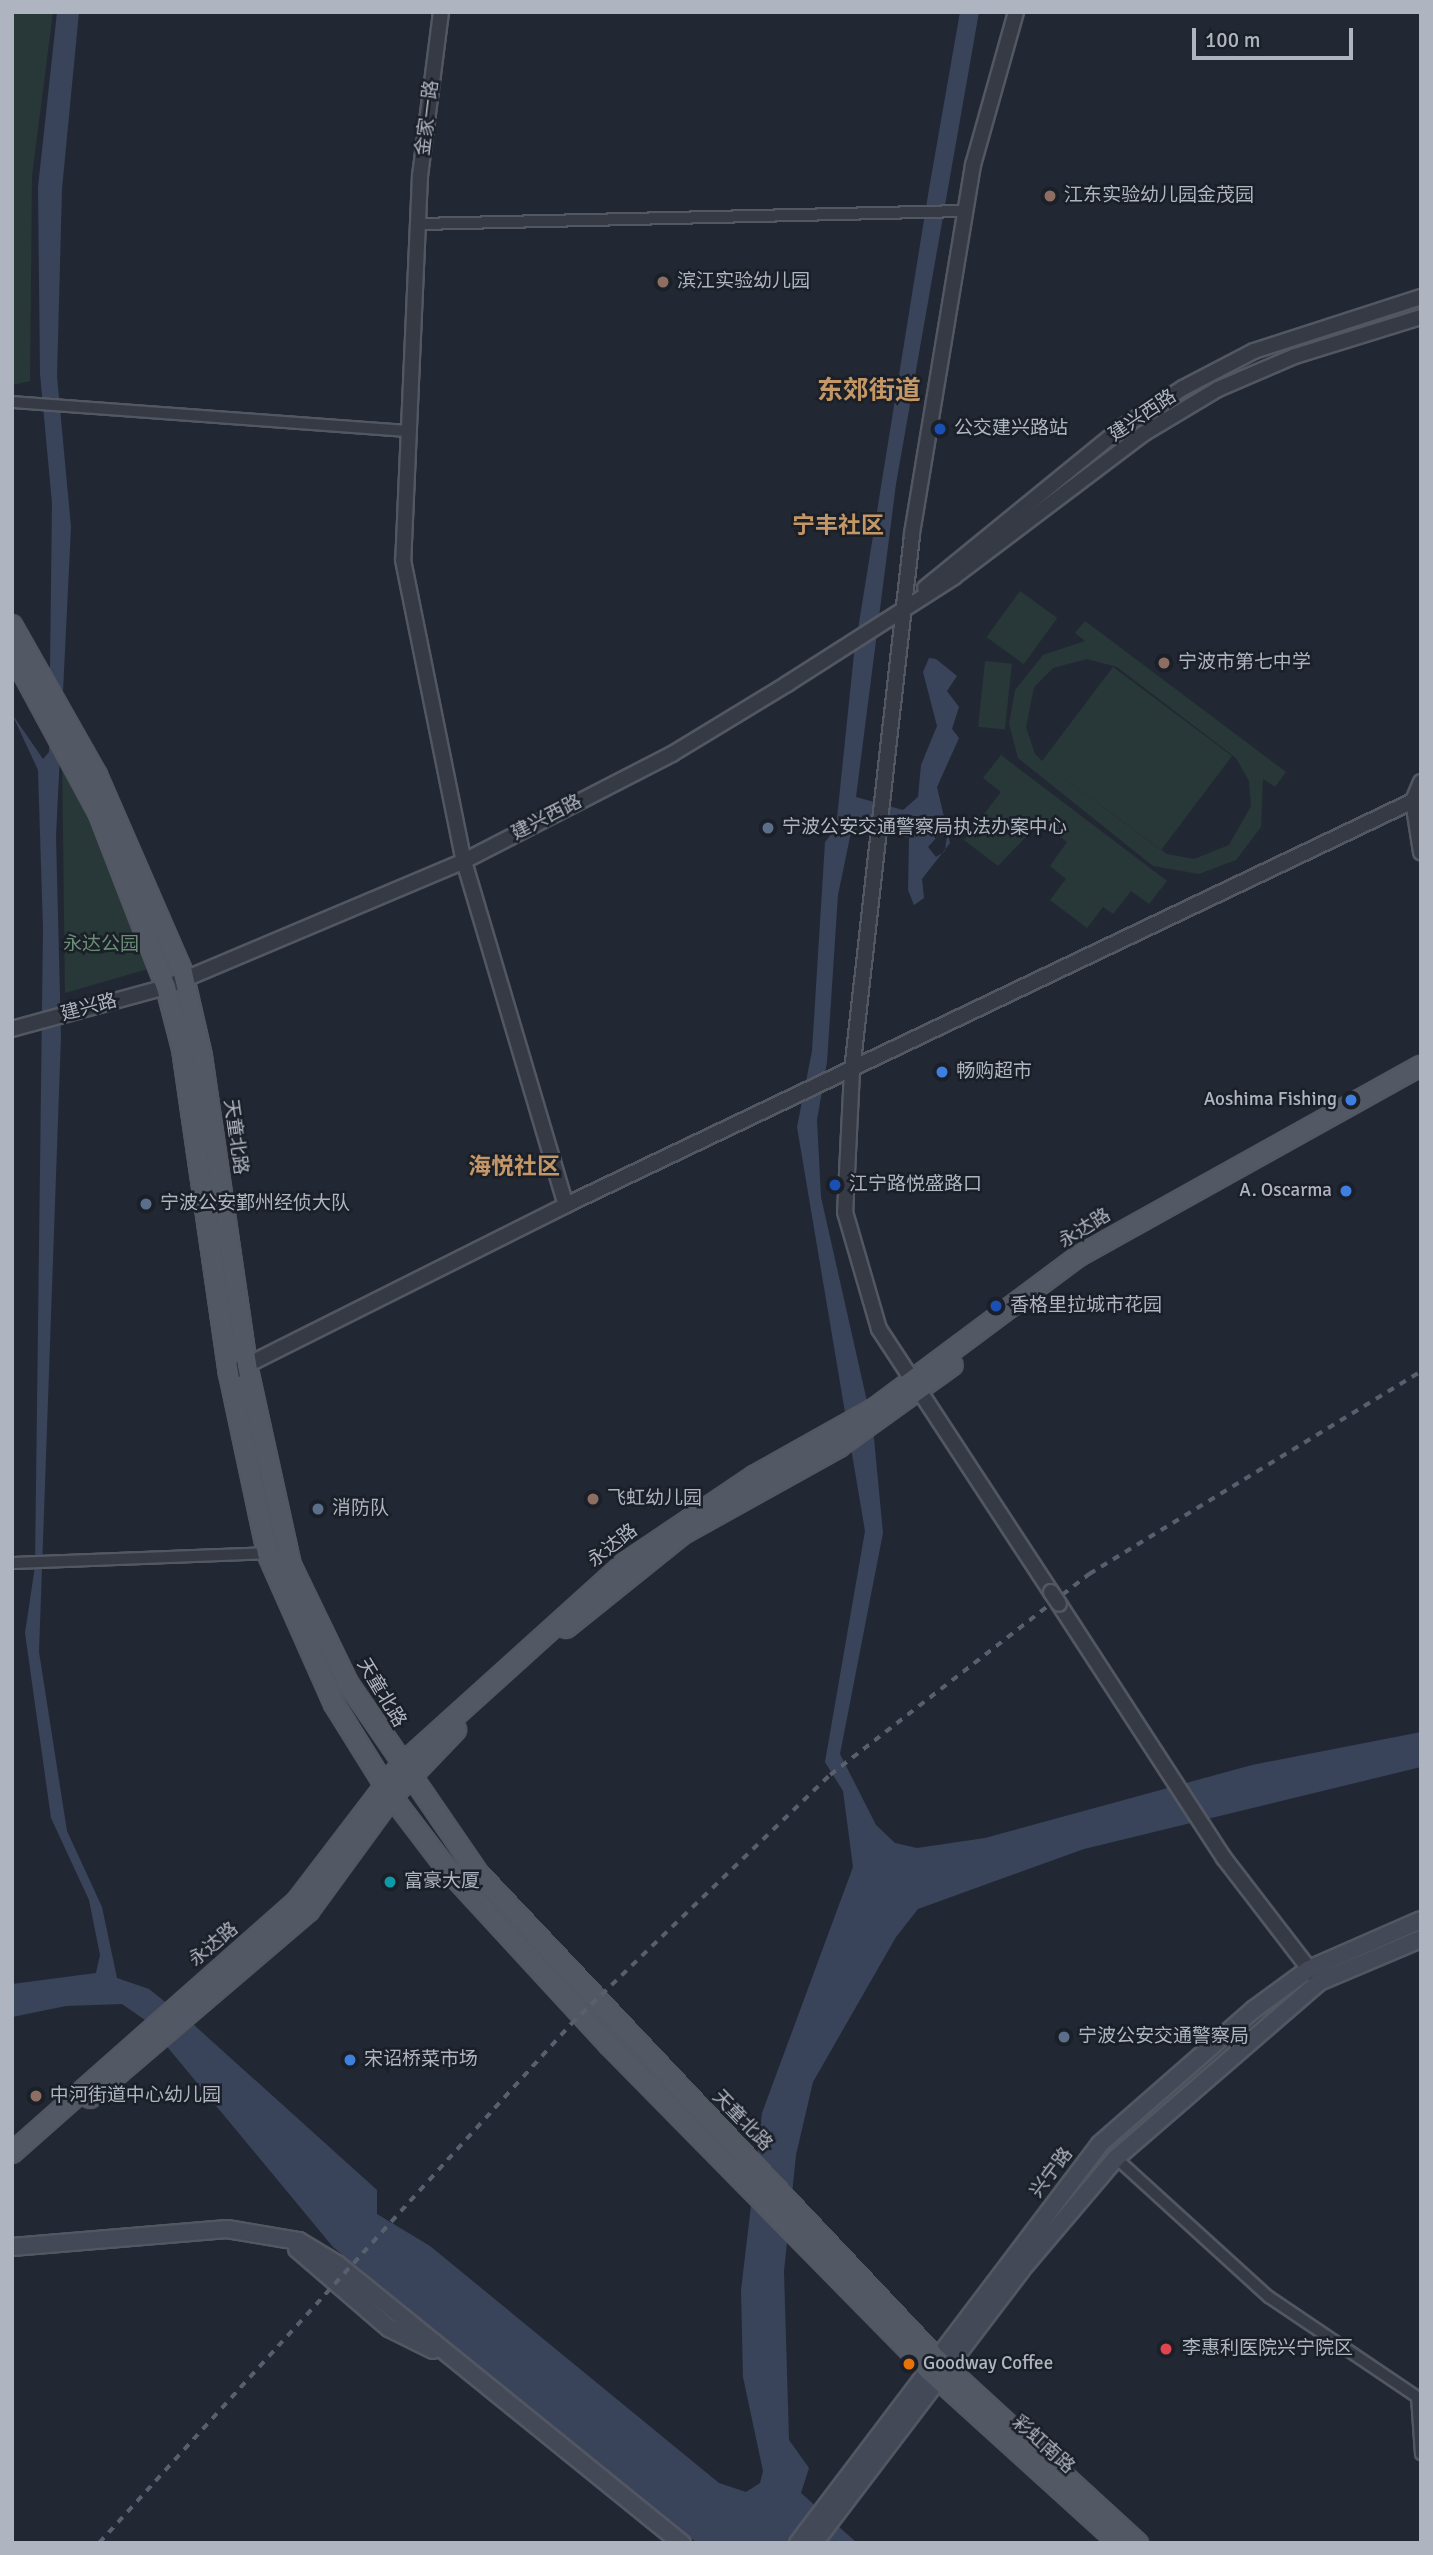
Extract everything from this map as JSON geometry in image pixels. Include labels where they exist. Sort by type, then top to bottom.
[{"type":"main road","name":"天童北路","points":[[12,625],[66,717],[184,979],[202,1056],[247,1365],[291,1565],[348,1683],[404,1772],[479,1874],[801,2213],[937,2369]]},
{"type":"main road","name":"天童北路","points":[[12,653],[66,746],[166,987],[184,1062],[229,1374],[267,1553],[334,1704],[387,1790],[446,1868],[723,2163],[937,2369],[1138,2543]]},
{"type":"main road","name":"永达路","points":[[916,1387],[1079,1256],[1421,1066]]},
{"type":"main road","name":"永达路","points":[[12,2153],[195,1998],[296,1902],[404,1772],[557,1636],[683,1534],[879,1413],[1086,1263],[1421,1080]]},
{"type":"main road","name":"兴宁路","points":[[799,2543],[852,2480],[937,2369],[1100,2144],[1252,2010],[1421,1920]]},
{"type":"main road","name":"兴宁路","points":[[937,2369],[1116,2158],[1314,1976],[1421,1939]]},
{"type":"main road","name":"永达路","points":[[12,2165],[133,2050]]},
{"type":"main road","points":[[12,2247],[227,2229],[273,2236],[313,2261],[389,2328],[454,2361],[682,2543]]},
{"type":"main road","name":"彩虹南路","points":[[937,2369],[1119,2543]]},
{"type":"main road","points":[[814,2543],[852,2480]]},
{"type":"street","name":"金家一路","points":[[440,12],[420,224],[403,561],[464,861],[566,1205]]},
{"type":"street","points":[[1016,12],[962,211],[901,609],[846,1074],[845,1212],[879,1329],[1205,1828],[1314,1976]]},
{"type":"street","points":[[420,224],[962,211]]},
{"type":"street","name":"建兴西路","points":[[901,609],[1121,428],[1184,388],[1254,351],[1421,297]]},
{"type":"street","name":"建兴西路","points":[[166,987],[464,861],[673,754],[848,645],[1143,434],[1218,389],[1295,356],[1421,317]]},
{"type":"street","points":[[12,402],[409,431]]},
{"type":"street","points":[[1421,782],[1413,801],[1421,852]]},
{"type":"street","points":[[229,1374],[566,1205],[846,1074],[1413,801]]},
{"type":"street","name":"建兴路","points":[[12,1029],[166,987]]},
{"type":"street","points":[[14,1563],[267,1553]]},
{"type":"street","points":[[1116,2158],[1269,2297],[1417,2397],[1421,2454]]},
{"type":"green space","points":[[12,12],[53,12],[32,176],[30,381],[12,385]]},
{"type":"green space","points":[[1020,591],[1057,618],[1024,664],[986,637]]},
{"type":"green space","points":[[1085,621],[1286,772],[1275,787],[1263,779],[1261,827],[1236,860],[1199,874],[1153,866],[1018,758],[1009,723],[1015,690],[1043,655],[1085,641],[1075,633]],"holes":[[[1087,659],[1117,667],[1236,758],[1249,781],[1251,806],[1229,845],[1194,859],[1167,854],[1161,850],[1232,756],[1113,667],[1042,761],[1035,754],[1026,727],[1034,687],[1053,668]]]},
{"type":"green space","points":[[985,661],[1012,664],[1005,729],[978,727]]},
{"type":"green space","name":"永达公园","points":[[62,754],[148,969],[65,993]]},
{"type":"green space","points":[[1001,755],[1167,881],[1149,904],[1131,891],[1113,914],[1103,907],[1087,928],[1050,900],[1066,879],[1050,866],[1067,842],[1040,822],[998,866],[964,840],[1001,792],[983,778]]},
{"type":"water","points":[[57,12],[79,12],[62,189],[57,376],[71,527],[56,836],[61,1036],[39,1652],[67,1831],[102,1907],[117,1978],[149,1989],[194,2025],[377,2190],[377,2214],[430,2246],[719,2483],[746,2492],[760,2483],[763,2471],[743,2377],[741,2290],[762,2113],[853,1867],[843,1791],[825,1762],[865,1531],[797,1127],[812,1051],[825,842],[836,828],[854,654],[929,189],[960,12],[979,12],[896,484],[856,797],[903,810],[918,797],[921,765],[937,726],[923,672],[929,658],[936,659],[957,676],[947,691],[959,707],[952,729],[959,738],[937,787],[950,843],[945,849],[947,836],[938,836],[928,847],[936,857],[942,853],[922,879],[924,898],[914,905],[908,890],[909,838],[865,825],[851,832],[838,895],[827,1062],[817,1120],[821,1197],[873,1428],[883,1533],[840,1754],[876,1825],[895,1843],[917,1848],[985,1838],[1252,1765],[1421,1732],[1421,1767],[1084,1849],[918,1909],[896,1937],[813,2082],[796,2155],[784,2271],[789,2440],[809,2468],[801,2493],[857,2543],[697,2543],[333,2247],[145,2020],[122,2004],[66,2006],[12,2017],[12,1984],[96,1973],[100,1955],[89,1900],[51,1818],[25,1633],[35,1566],[43,929],[38,770],[12,714],[43,759],[49,752],[52,503],[40,374],[38,187]]},
{"type":"railway","points":[[99,2543],[571,2024],[830,1775],[1089,1574],[1421,1371]]},
{"type":"place","name":"江东实验幼儿园金茂园","points":[[1050,196]]},
{"type":"place","name":"滨江实验幼儿园","points":[[663,282]]},
{"type":"place","name":"公交建兴路站","points":[[940,429]]},
{"type":"place","name":"宁波市第七中学","points":[[1164,663]]},
{"type":"place","name":"宁波公安交通警察局执法办案中心","points":[[768,828]]},
{"type":"place","name":"畅购超市","points":[[942,1072]]},
{"type":"place","name":"Aoshima Fishing","points":[[1351,1100]]},
{"type":"place","name":"江宁路悦盛路口","points":[[835,1185]]},
{"type":"place","name":"A. Oscarma","points":[[1346,1191]]},
{"type":"place","name":"宁波公安鄞州经侦大队","points":[[146,1204]]},
{"type":"place","name":"香格里拉城市花园","points":[[996,1306]]},
{"type":"place","name":"飞虹幼儿园","points":[[593,1499]]},
{"type":"place","name":"消防队","points":[[318,1509]]},
{"type":"place","name":"富豪大厦","points":[[390,1882]]},
{"type":"place","name":"宁波公安交通警察局","points":[[1064,2037]]},
{"type":"place","name":"宋诏桥菜市场","points":[[350,2060]]},
{"type":"place","name":"中河街道中心幼儿园","points":[[36,2096]]},
{"type":"place","name":"李惠利医院兴宁院区","points":[[1166,2349]]},
{"type":"place","name":"Goodway Coffee","points":[[909,2364]]},
{"type":"district","name":"东郊街道","points":[[869,392]]},
{"type":"district","name":"宁丰社区","points":[[838,526]]},
{"type":"district","name":"海悦社区","points":[[514,1167]]}]
